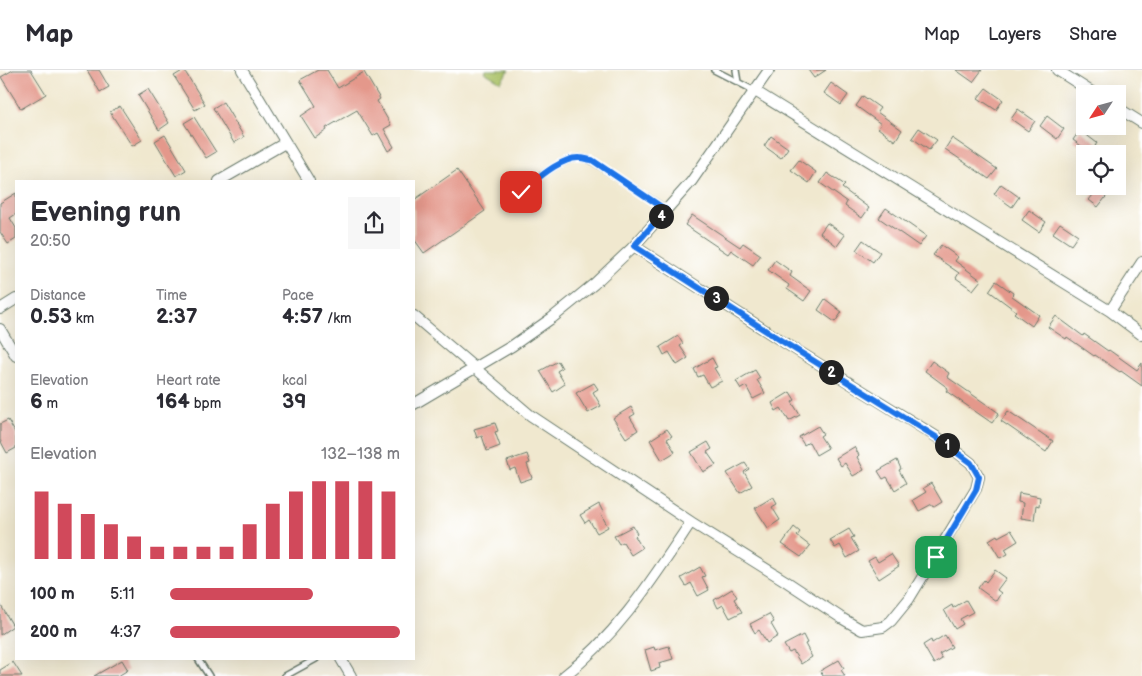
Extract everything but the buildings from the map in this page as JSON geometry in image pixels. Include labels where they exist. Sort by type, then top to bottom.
[{"type":"street","points":[[242,70],[307,180]]},
{"type":"street","points":[[415,403],[512,346],[552,318],[594,284],[634,246],[691,182],[769,70]]},
{"type":"street","points":[[1057,70],[1081,85]]},
{"type":"street","points":[[755,91],[1110,311],[1142,335]]},
{"type":"street","points":[[1126,113],[1142,123]]},
{"type":"street","points":[[221,180],[285,143]]},
{"type":"street","points":[[415,317],[530,414],[691,522],[862,630],[883,627],[909,598],[976,490],[979,477],[971,463],[936,437],[634,246]]},
{"type":"street","points":[[1110,311],[1142,262]]},
{"type":"street","points":[[0,309],[15,300]]},
{"type":"street","points":[[0,328],[15,354]]},
{"type":"street","points":[[564,676],[606,638],[628,612],[691,522]]},
{"type":"street","points":[[342,660],[352,676]]},
{"type":"lane","points":[[714,70],[755,91]]},
{"type":"lane","points":[[736,70],[738,82]]},
{"type":"lane","points":[[506,204],[554,167],[579,157],[592,160],[666,210]]},
{"type":"lane","points":[[199,660],[209,676]]},
{"type":"lane","points":[[285,676],[314,660]]},
{"type":"green space","points":[[486,70],[509,70],[501,82],[484,72]]},
{"type":"route","points":[[521,192],[554,167],[570,159],[579,157],[592,160],[666,210],[634,246],[936,437],[971,463],[979,477],[976,490],[936,557]]}]
